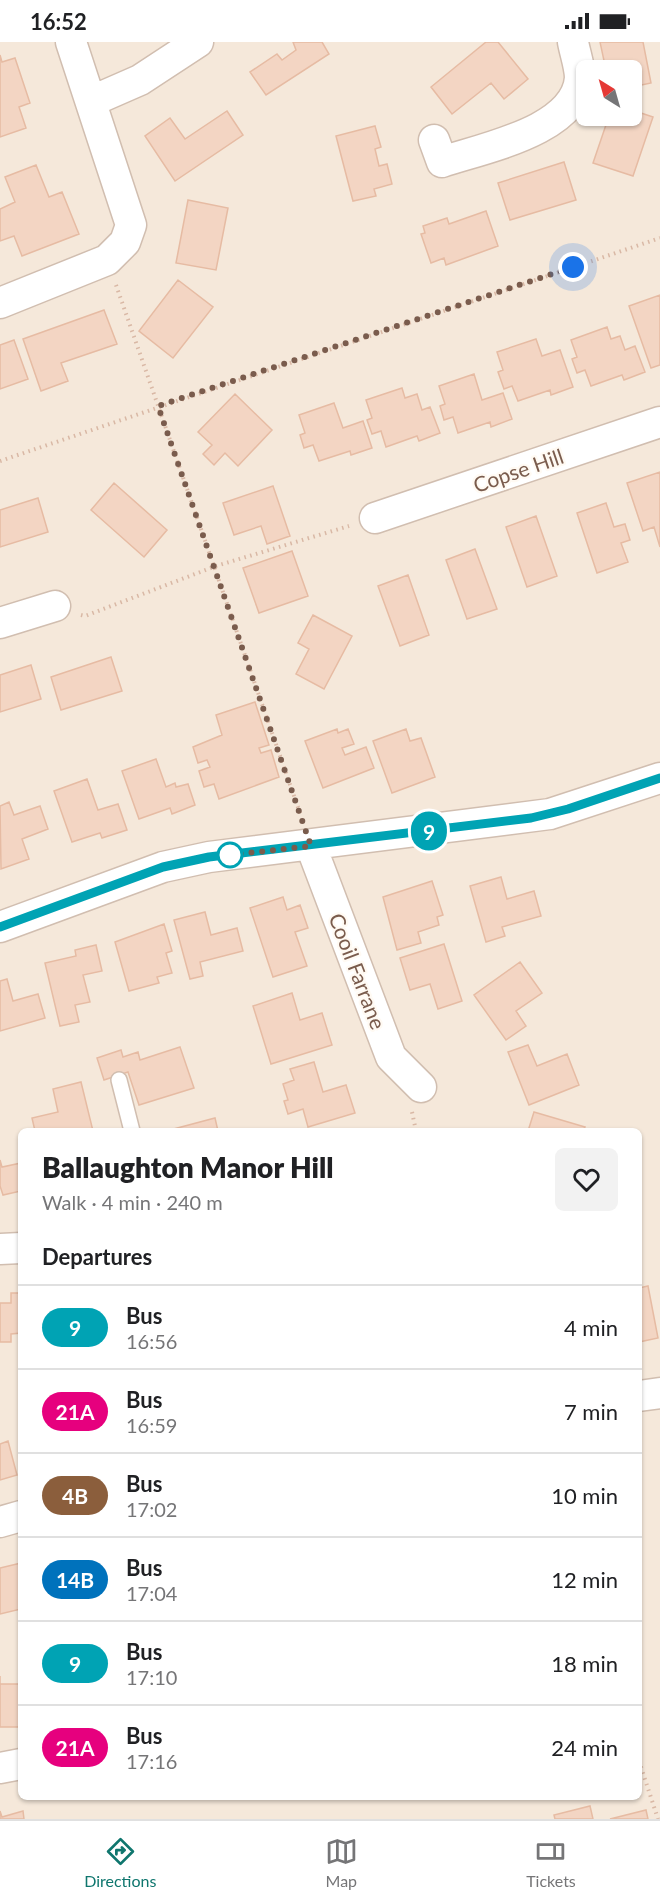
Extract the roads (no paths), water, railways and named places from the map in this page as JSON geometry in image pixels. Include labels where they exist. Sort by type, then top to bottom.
[{"type":"street","points":[[0,303],[107,260],[125,242],[131,225],[71,42]]},
{"type":"street","points":[[92,101],[140,80],[198,42]]},
{"type":"street","points":[[442,163],[543,128],[568,107],[580,79],[573,42]]},
{"type":"street","name":"Copse Hill","points":[[375,518],[660,422]]},
{"type":"street","points":[[0,623],[55,606]]},
{"type":"street","points":[[0,927],[163,867],[209,857],[311,846],[550,814],[660,778]]},
{"type":"street","name":"Cooil Farrane","points":[[311,846],[391,1057],[422,1087]]},
{"type":"street","points":[[0,1249],[18,1248]]},
{"type":"street","points":[[642,1396],[660,1393]]},
{"type":"street","points":[[0,1522],[18,1517]]},
{"type":"street","points":[[0,1768],[18,1765]]},
{"type":"lane","points":[[119,1080],[131,1128]]}]
